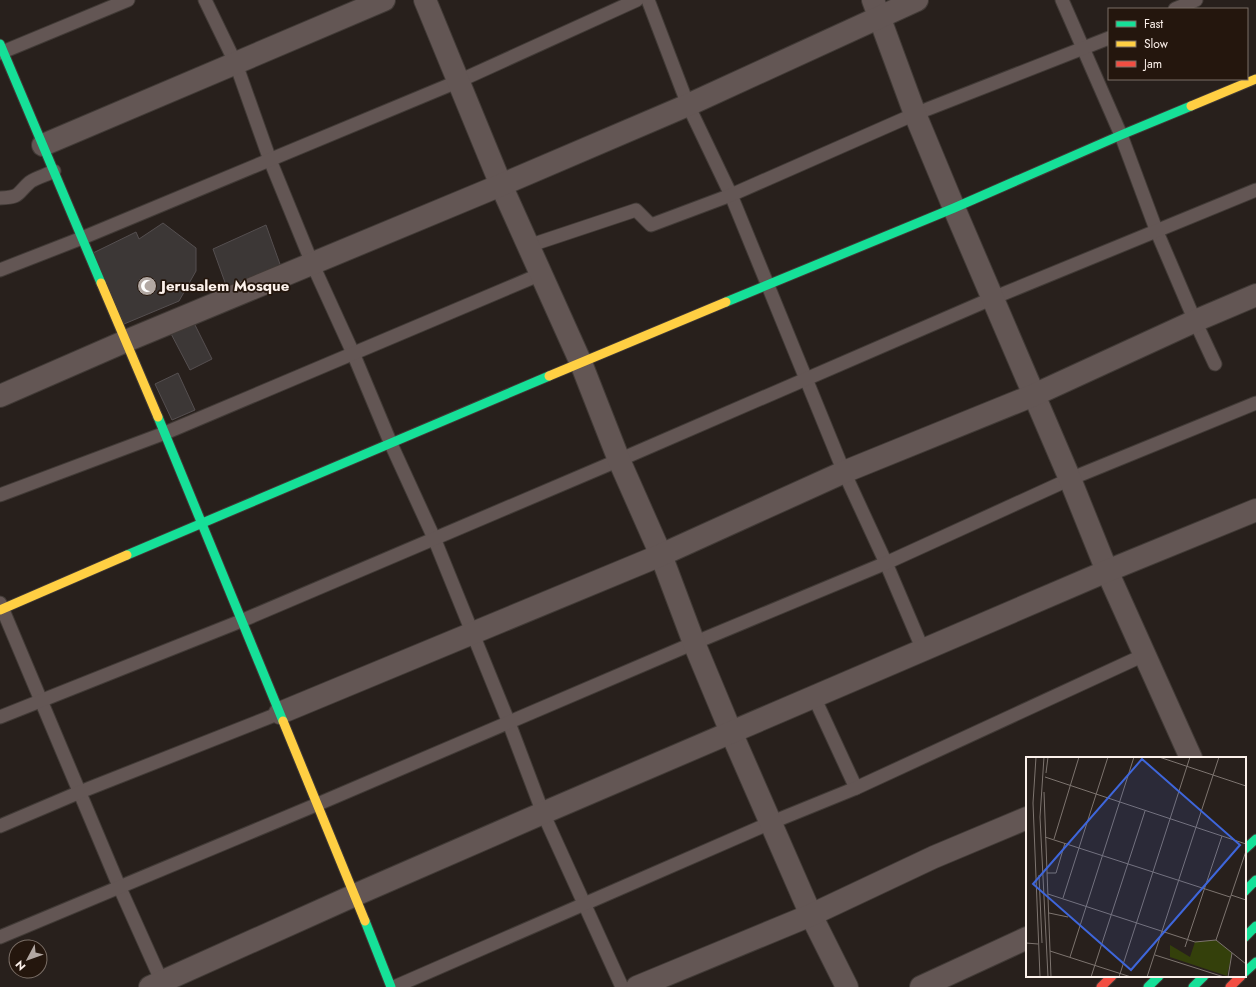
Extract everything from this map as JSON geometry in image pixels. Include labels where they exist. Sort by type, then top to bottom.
[{"type":"main road","points":[[1,50],[43,145],[165,433],[241,621],[356,895],[392,987]]},
{"type":"main road","points":[[1,607],[954,208],[1121,135],[1256,79]]},
{"type":"main road","points":[[1246,848],[1256,839]]},
{"type":"main road","points":[[1246,890],[1256,880]]},
{"type":"main road","points":[[1246,935],[1256,926]]},
{"type":"main road","points":[[1246,971],[1256,962]]},
{"type":"main road","points":[[1101,987],[1111,977]]},
{"type":"main road","points":[[1148,987],[1158,977]]},
{"type":"main road","points":[[1193,987],[1203,977]]},
{"type":"main road","points":[[1230,987],[1240,977]]},
{"type":"street","points":[[43,145],[384,0]]},
{"type":"street","points":[[425,0],[501,185],[581,363],[619,460],[661,555],[694,643],[731,732],[811,915],[848,987]]},
{"type":"street","points":[[0,396],[312,262],[501,185],[688,105],[876,8],[917,0]]},
{"type":"street","points":[[876,8],[915,114],[1070,479],[1107,571],[1144,655],[1183,756]]},
{"type":"street","points":[[280,713],[472,632],[661,555],[844,472],[1034,395],[1195,321],[1256,295]]},
{"type":"street","points":[[156,984],[543,813],[1107,571],[1256,510]]},
{"type":"street","points":[[637,987],[811,915],[934,857],[1026,818]]},
{"type":"street","points":[[921,987],[1026,938]]},
{"type":"lane","points":[[1,50],[128,0]]},
{"type":"lane","points":[[206,0],[236,64],[270,160],[312,262],[353,353],[391,444],[434,538],[509,723],[543,813],[622,987]]},
{"type":"lane","points":[[0,270],[82,238],[459,81],[637,0]]},
{"type":"lane","points":[[648,0],[688,105],[731,195],[844,472],[886,563],[923,650]]},
{"type":"lane","points":[[1062,0],[1082,49],[1121,135],[1158,232],[1195,321],[1215,364]]},
{"type":"lane","points":[[1177,8],[1196,0]]},
{"type":"lane","points":[[528,246],[636,210],[652,225],[731,195],[915,114],[1108,38]]},
{"type":"lane","points":[[0,198],[12,197],[19,194],[31,182],[54,171]]},
{"type":"lane","points":[[0,717],[241,621],[619,460],[993,298],[1158,232],[1256,190]]},
{"type":"lane","points":[[0,495],[165,433],[541,274]]},
{"type":"lane","points":[[0,937],[886,563],[1070,479],[1256,403]]},
{"type":"lane","points":[[1,607],[119,886],[156,984]]},
{"type":"lane","points":[[392,987],[770,823],[856,788],[1144,655]]},
{"type":"lane","points":[[814,697],[856,788]]},
{"type":"lane","points":[[0,826],[80,792],[280,713]]},
{"type":"building","name":"Jerusalem Mosque","points":[[163,223],[196,248],[196,271],[179,301],[124,324],[93,253],[136,232],[139,239]]},
{"type":"building","points":[[266,225],[281,267],[227,288],[213,249]]},
{"type":"building","points":[[191,317],[212,359],[190,370],[168,328]]},
{"type":"building","points":[[178,373],[195,410],[172,420],[155,384]]},
{"type":"traffic: fast","points":[[0,44],[101,283]]},
{"type":"traffic: fast","points":[[726,302],[954,208],[1191,106]]},
{"type":"traffic: fast","points":[[127,555],[549,376]]},
{"type":"traffic: fast","points":[[158,417],[283,721]]},
{"type":"traffic: fast","points":[[1246,848],[1256,839]]},
{"type":"traffic: fast","points":[[1246,890],[1256,880]]},
{"type":"traffic: fast","points":[[365,921],[391,987]]},
{"type":"traffic: fast","points":[[1246,936],[1256,926]]},
{"type":"traffic: fast","points":[[1246,971],[1256,962]]},
{"type":"traffic: fast","points":[[1148,987],[1158,977]]},
{"type":"traffic: fast","points":[[1193,987],[1203,977]]},
{"type":"traffic: slow","points":[[1191,106],[1256,79]]},
{"type":"traffic: slow","points":[[101,283],[158,417]]},
{"type":"traffic: slow","points":[[549,376],[726,302]]},
{"type":"traffic: slow","points":[[0,610],[127,555]]},
{"type":"traffic: slow","points":[[283,721],[365,921]]},
{"type":"traffic: jam","points":[[1101,987],[1111,977]]},
{"type":"traffic: jam","points":[[1230,987],[1240,977]]},
{"type":"place","name":"Jerusalem Mosque","points":[[147,286]]}]
